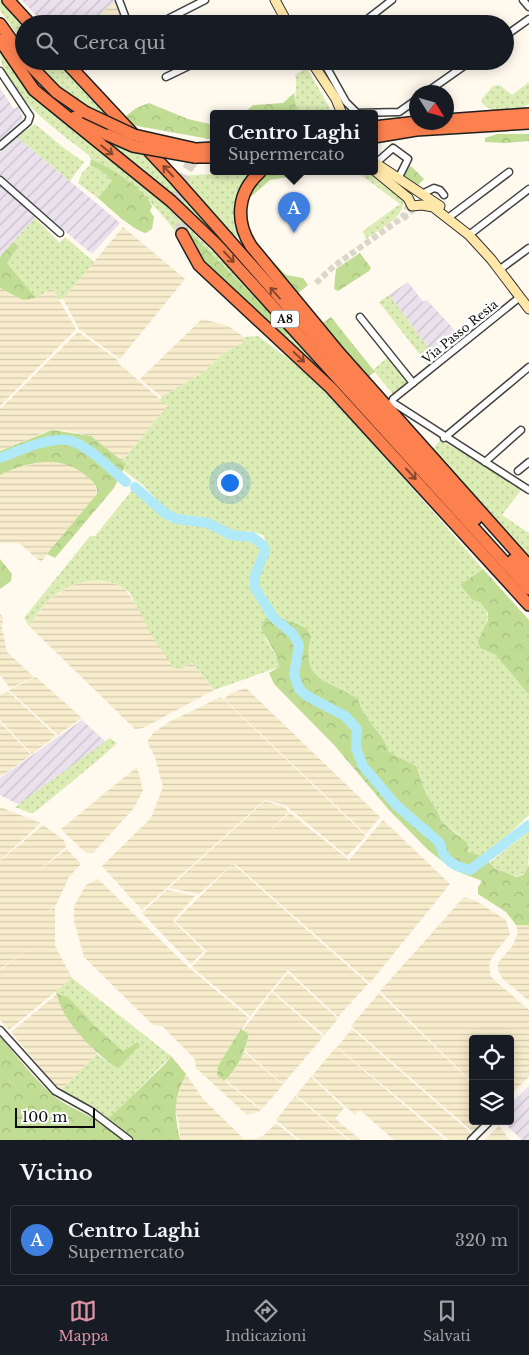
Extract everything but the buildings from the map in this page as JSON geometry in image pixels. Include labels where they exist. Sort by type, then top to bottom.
[{"type":"highway","points":[[8,0],[22,15]]},
{"type":"highway","points":[[0,24],[15,45]]},
{"type":"highway","name":"A8","points":[[0,40],[15,57]]},
{"type":"highway","name":"A8","points":[[25,70],[34,90],[49,104],[192,220],[255,286],[529,589]]},
{"type":"highway","points":[[27,70],[82,122],[133,146],[195,153],[210,149]]},
{"type":"highway","points":[[28,70],[85,112],[134,135],[210,156]]},
{"type":"highway","name":"A8","points":[[73,70],[176,180],[529,578]]},
{"type":"highway","points":[[454,119],[529,114]]},
{"type":"highway","points":[[454,125],[529,123]]},
{"type":"highway","points":[[378,131],[409,127]]},
{"type":"highway","points":[[257,175],[249,184],[240,205],[242,228],[251,246],[340,354],[529,566]]},
{"type":"highway","points":[[182,234],[199,265],[332,388],[529,605]]},
{"type":"main road","points":[[275,0],[281,15]]},
{"type":"main road","points":[[316,70],[339,110]]},
{"type":"main road","points":[[335,104],[336,110]]},
{"type":"main road","points":[[378,167],[398,179],[418,197]]},
{"type":"main road","points":[[378,167],[418,197],[445,210],[448,218],[469,235],[529,309]]},
{"type":"street","points":[[119,0],[125,15]]},
{"type":"street","points":[[176,15],[205,0]]},
{"type":"street","points":[[373,15],[392,0]]},
{"type":"street","points":[[523,0],[529,7]]},
{"type":"street","points":[[514,30],[529,19]]},
{"type":"street","points":[[166,77],[180,70]]},
{"type":"street","points":[[328,70],[346,102],[354,110]]},
{"type":"street","points":[[437,85],[458,70]]},
{"type":"street","points":[[0,71],[30,116],[28,122],[0,146]]},
{"type":"street","points":[[378,112],[399,112],[409,105]]},
{"type":"street","points":[[378,164],[393,148],[408,159],[398,179]]},
{"type":"street","points":[[448,218],[509,172]]},
{"type":"street","points":[[0,180],[60,233]]},
{"type":"street","points":[[418,197],[434,188],[440,190],[444,195]]},
{"type":"street","points":[[469,235],[529,189]]},
{"type":"street","points":[[499,270],[529,248]]},
{"type":"street","name":"Via Passo Resia","points":[[444,438],[392,402],[393,399],[520,298]]},
{"type":"street","points":[[360,317],[414,383]]},
{"type":"street","points":[[529,367],[444,438],[529,490]]},
{"type":"street","points":[[485,462],[521,430]]},
{"type":"street","points":[[518,471],[529,462]]},
{"type":"street","points":[[0,1030],[56,1091],[90,1111],[129,1140]]},
{"type":"street","points":[[471,1140],[486,1125]]},
{"type":"shaded area","points":[[22,0],[115,0],[116,2],[101,13],[102,15],[36,15]]},
{"type":"shaded area","points":[[116,2],[121,15],[102,15],[101,13]]},
{"type":"shaded area","points":[[0,88],[14,109],[19,106],[23,119],[10,131],[120,223],[92,254],[41,211],[0,257]]},
{"type":"shaded area","points":[[123,227],[185,279],[120,359],[79,329],[63,299]]},
{"type":"shaded area","points":[[408,282],[423,302],[427,300],[461,337],[436,358],[389,295]]},
{"type":"shaded area","points":[[0,288],[23,300],[36,298],[52,288],[76,329],[0,406]]},
{"type":"shaded area","points":[[202,319],[228,326],[244,337],[243,343],[224,353],[204,372],[162,397],[140,379]]},
{"type":"shaded area","points":[[78,332],[119,361],[118,363],[168,406],[122,461],[91,436],[67,431],[45,432],[0,451],[0,409]]},
{"type":"shaded area","points":[[45,461],[74,465],[95,483],[97,494],[41,562],[19,543],[0,543],[0,475],[10,470]]},
{"type":"shaded area","points":[[88,580],[109,581],[124,588],[138,607],[192,662],[214,690],[143,728],[135,729],[29,626],[47,601],[76,582]]},
{"type":"shaded area","points":[[0,614],[3,618],[2,627],[7,652],[34,677],[10,688],[0,675]]},
{"type":"shaded area","points":[[36,677],[82,718],[58,735],[9,690]]},
{"type":"shaded area","points":[[246,688],[380,817],[366,834],[224,699],[231,693]]},
{"type":"shaded area","points":[[8,691],[56,736],[32,754],[0,720],[0,695]]},
{"type":"shaded area","points":[[221,697],[366,836],[347,856],[285,805],[265,800],[142,910],[102,866],[151,818],[163,787],[155,757],[147,742],[154,732],[169,722]]},
{"type":"shaded area","points":[[82,720],[106,742],[20,805],[0,795],[0,778]]},
{"type":"shaded area","points":[[0,722],[31,755],[0,777]]},
{"type":"shaded area","points":[[137,767],[143,790],[134,808],[93,853],[85,852],[61,829]]},
{"type":"shaded area","points":[[265,801],[284,807],[289,812],[266,834],[290,813],[349,860],[383,820],[450,884],[370,983],[234,863],[199,894],[169,888]]},
{"type":"shaded area","points":[[0,807],[41,823],[0,860]]},
{"type":"shaded area","points":[[43,825],[64,840],[66,847],[37,872],[67,849],[81,864],[69,877],[56,905],[39,918],[55,907],[55,946],[72,978],[9,1030],[0,1020],[0,970],[36,944],[0,969],[0,861]]},
{"type":"shaded area","points":[[233,864],[368,984],[338,1017],[288,970],[250,1016],[192,967],[207,951],[175,921]]},
{"type":"shaded area","points":[[98,879],[186,965],[249,1018],[218,1066],[217,1075],[261,1110],[259,1112],[247,1115],[196,1068],[195,1059],[162,1026],[153,1025],[84,957],[74,921],[74,906],[86,885]]},
{"type":"shaded area","points":[[167,890],[195,896],[173,921],[204,951],[191,964],[142,913]]},
{"type":"shaded area","points":[[464,897],[476,901],[506,920],[510,934],[492,957],[489,964],[491,977],[529,1010],[529,1077],[514,1091],[514,1035],[469,1035],[469,1079],[380,991]]},
{"type":"shaded area","points":[[516,925],[529,925],[529,1001],[502,978],[498,970],[498,963],[513,945],[518,933]]},
{"type":"shaded area","points":[[288,973],[338,1019],[324,1035],[273,991]]},
{"type":"shaded area","points":[[272,992],[323,1037],[283,1084],[245,1051],[249,1034],[243,1030]]},
{"type":"shaded area","points":[[379,993],[469,1080],[469,1125],[481,1125],[474,1133],[351,1026]]},
{"type":"shaded area","points":[[56,995],[65,1014],[97,1054],[61,1090],[46,1075],[11,1032]]},
{"type":"shaded area","points":[[352,1029],[471,1133],[466,1140],[449,1140],[337,1047]]},
{"type":"shaded area","points":[[336,1047],[443,1138],[442,1140],[394,1140],[360,1110],[355,1115],[312,1076]]},
{"type":"shaded area","points":[[244,1052],[283,1085],[262,1109],[225,1080],[234,1071]]},
{"type":"shaded area","points":[[186,1074],[203,1099],[244,1139],[256,1139],[264,1135],[276,1123],[297,1140],[180,1140],[179,1123],[174,1107]]},
{"type":"shaded area","points":[[311,1077],[344,1108],[335,1119],[361,1140],[350,1140],[296,1095]]},
{"type":"shaded area","points":[[529,1086],[529,1140],[522,1140],[506,1125],[514,1125],[514,1100]]},
{"type":"shaded area","points":[[295,1096],[348,1140],[300,1140],[276,1120]]},
{"type":"shaded area","points":[[499,1126],[510,1140],[484,1140]]},
{"type":"green space","points":[[0,0],[4,0],[16,15],[15,32],[0,10]]},
{"type":"green space","points":[[0,51],[32,93],[155,195],[265,303],[260,304],[191,234],[177,234],[138,191],[116,174],[91,159],[89,155],[34,110],[10,81],[3,66]]},
{"type":"green space","points":[[68,70],[117,121],[94,110],[73,96],[44,71]]},
{"type":"green space","points":[[308,70],[331,110],[295,109],[295,75]]},
{"type":"green space","points":[[529,82],[529,104],[522,108],[495,112],[484,105],[481,100],[493,86],[500,85],[512,95]]},
{"type":"green space","points":[[294,93],[296,109],[300,110],[247,110],[253,105],[283,103]]},
{"type":"green space","points":[[149,103],[188,119],[210,124],[210,139],[132,125],[126,116],[136,108]]},
{"type":"green space","points":[[35,124],[84,162],[70,181],[17,137]]},
{"type":"green space","points":[[497,134],[529,134],[529,141],[485,142],[485,138]]},
{"type":"green space","points":[[108,139],[148,155],[251,271],[249,273],[107,142]]},
{"type":"green space","points":[[91,159],[125,178],[147,198],[152,206],[150,211],[154,217],[152,229],[146,233],[134,228],[98,198],[112,181],[103,172],[90,165]]},
{"type":"green space","points":[[90,165],[103,172],[112,181],[98,198],[78,183],[82,173]]},
{"type":"green space","points":[[407,165],[412,167],[424,179],[417,186],[402,179]]},
{"type":"green space","points":[[252,175],[239,194],[237,201],[236,216],[239,235],[234,238],[181,176]]},
{"type":"green space","points":[[262,175],[301,175],[270,180],[246,201],[258,178]]},
{"type":"green space","points":[[361,175],[372,175],[381,180],[399,193],[403,201],[398,215],[366,239],[363,231],[400,204]]},
{"type":"green space","points":[[35,218],[60,243],[65,237],[94,262],[63,299],[59,299],[52,288],[36,298],[7,263],[19,246],[13,242]]},
{"type":"green space","points":[[245,219],[260,248],[286,275],[303,278],[308,285],[296,295],[256,249]]},
{"type":"green space","points":[[191,233],[260,303],[265,303],[290,330],[285,336],[275,330],[203,264],[185,234]]},
{"type":"green space","points":[[13,242],[19,246],[7,263],[36,298],[23,300],[0,288],[0,257]]},
{"type":"green space","points":[[360,253],[371,268],[369,271],[338,291],[334,289],[336,269]]},
{"type":"green space","points":[[389,295],[436,358],[428,365],[379,302]]},
{"type":"green space","points":[[331,317],[375,372],[366,378],[321,324]]},
{"type":"green space","points":[[290,330],[347,396],[283,338]]},
{"type":"green space","points":[[258,336],[290,360],[334,399],[483,569],[460,585],[479,600],[486,610],[487,621],[481,636],[480,648],[496,655],[529,695],[529,815],[484,858],[468,852],[459,835],[441,821],[438,812],[426,794],[416,766],[389,752],[386,744],[364,713],[358,699],[327,682],[313,671],[309,663],[311,637],[308,632],[300,626],[280,619],[271,611],[259,590],[257,580],[266,548],[263,535],[249,531],[235,532],[201,517],[170,514],[142,484],[123,470],[126,464],[122,461],[168,406],[160,400],[162,397],[204,372],[224,353],[243,343],[244,337]]},
{"type":"green space","points":[[389,356],[408,380],[407,384],[393,394],[373,370]]},
{"type":"green space","points":[[52,430],[91,436],[126,464],[114,488],[55,558],[47,554],[97,494],[95,485],[76,468],[55,462],[32,464],[0,475],[0,451]]},
{"type":"green space","points":[[440,440],[492,469],[522,489],[502,515],[529,533],[529,560],[432,451]]},
{"type":"green space","points":[[133,489],[171,522],[206,526],[213,528],[226,538],[244,539],[258,544],[259,555],[252,574],[252,584],[269,615],[267,616],[265,638],[278,660],[279,667],[214,690],[192,662],[182,669],[174,668],[154,639],[130,593],[120,586],[99,580],[77,583],[57,594],[45,604],[29,626],[24,618],[90,536],[95,536]]},
{"type":"green space","points":[[0,559],[12,574],[11,581],[0,589]]},
{"type":"green space","points":[[483,569],[529,620],[529,695],[496,655],[480,648],[478,641],[488,620],[488,613],[480,602],[473,600],[460,585]]},
{"type":"green space","points":[[267,615],[273,615],[306,628],[311,637],[309,663],[313,671],[327,682],[358,699],[364,713],[382,738],[389,752],[416,766],[426,794],[438,812],[441,821],[467,843],[468,852],[482,856],[496,869],[516,877],[523,875],[529,865],[529,925],[516,925],[506,912],[478,894],[478,887],[482,881],[454,870],[428,850],[389,810],[334,745],[274,684],[269,673],[279,667],[278,662],[261,627]]},
{"type":"green space","points":[[110,738],[117,743],[35,812],[30,813],[15,807]]},
{"type":"green space","points":[[529,831],[528,866],[524,872],[520,875],[510,875],[489,863]]},
{"type":"green space","points":[[72,978],[171,1056],[109,1119],[61,1090],[97,1054],[118,1069],[136,1042],[123,1051],[95,1026],[68,997],[55,992]]},
{"type":"green space","points":[[56,993],[68,997],[95,1026],[123,1051],[137,1042],[140,1045],[118,1069],[81,1036],[66,1015]]},
{"type":"green space","points":[[241,1029],[249,1034],[245,1047],[237,1065],[224,1081],[217,1075],[218,1066]]},
{"type":"green space","points":[[0,1037],[55,1097],[102,1125],[171,1056],[186,1074],[176,1106],[180,1140],[0,1140]]},
{"type":"waterway","points":[[0,458],[41,443],[67,440],[90,451],[126,482]]},
{"type":"waterway","points":[[135,487],[166,514],[177,519],[208,523],[231,535],[252,537],[263,545],[265,551],[255,575],[255,588],[273,617],[293,634],[299,645],[294,675],[299,689],[307,696],[345,716],[357,729],[356,748],[363,766],[396,805],[440,843],[441,849],[450,862],[470,870],[529,825]]},
{"type":"tunnel","points":[[182,234],[179,211],[180,189],[187,170],[203,152]]},
{"type":"tunnel","points":[[316,283],[334,266],[399,220],[405,214],[409,203]]},
{"type":"tunnel","points":[[403,219],[416,207]]},
{"type":"place","name":"Centro Laghi","points":[[294,233]]}]
